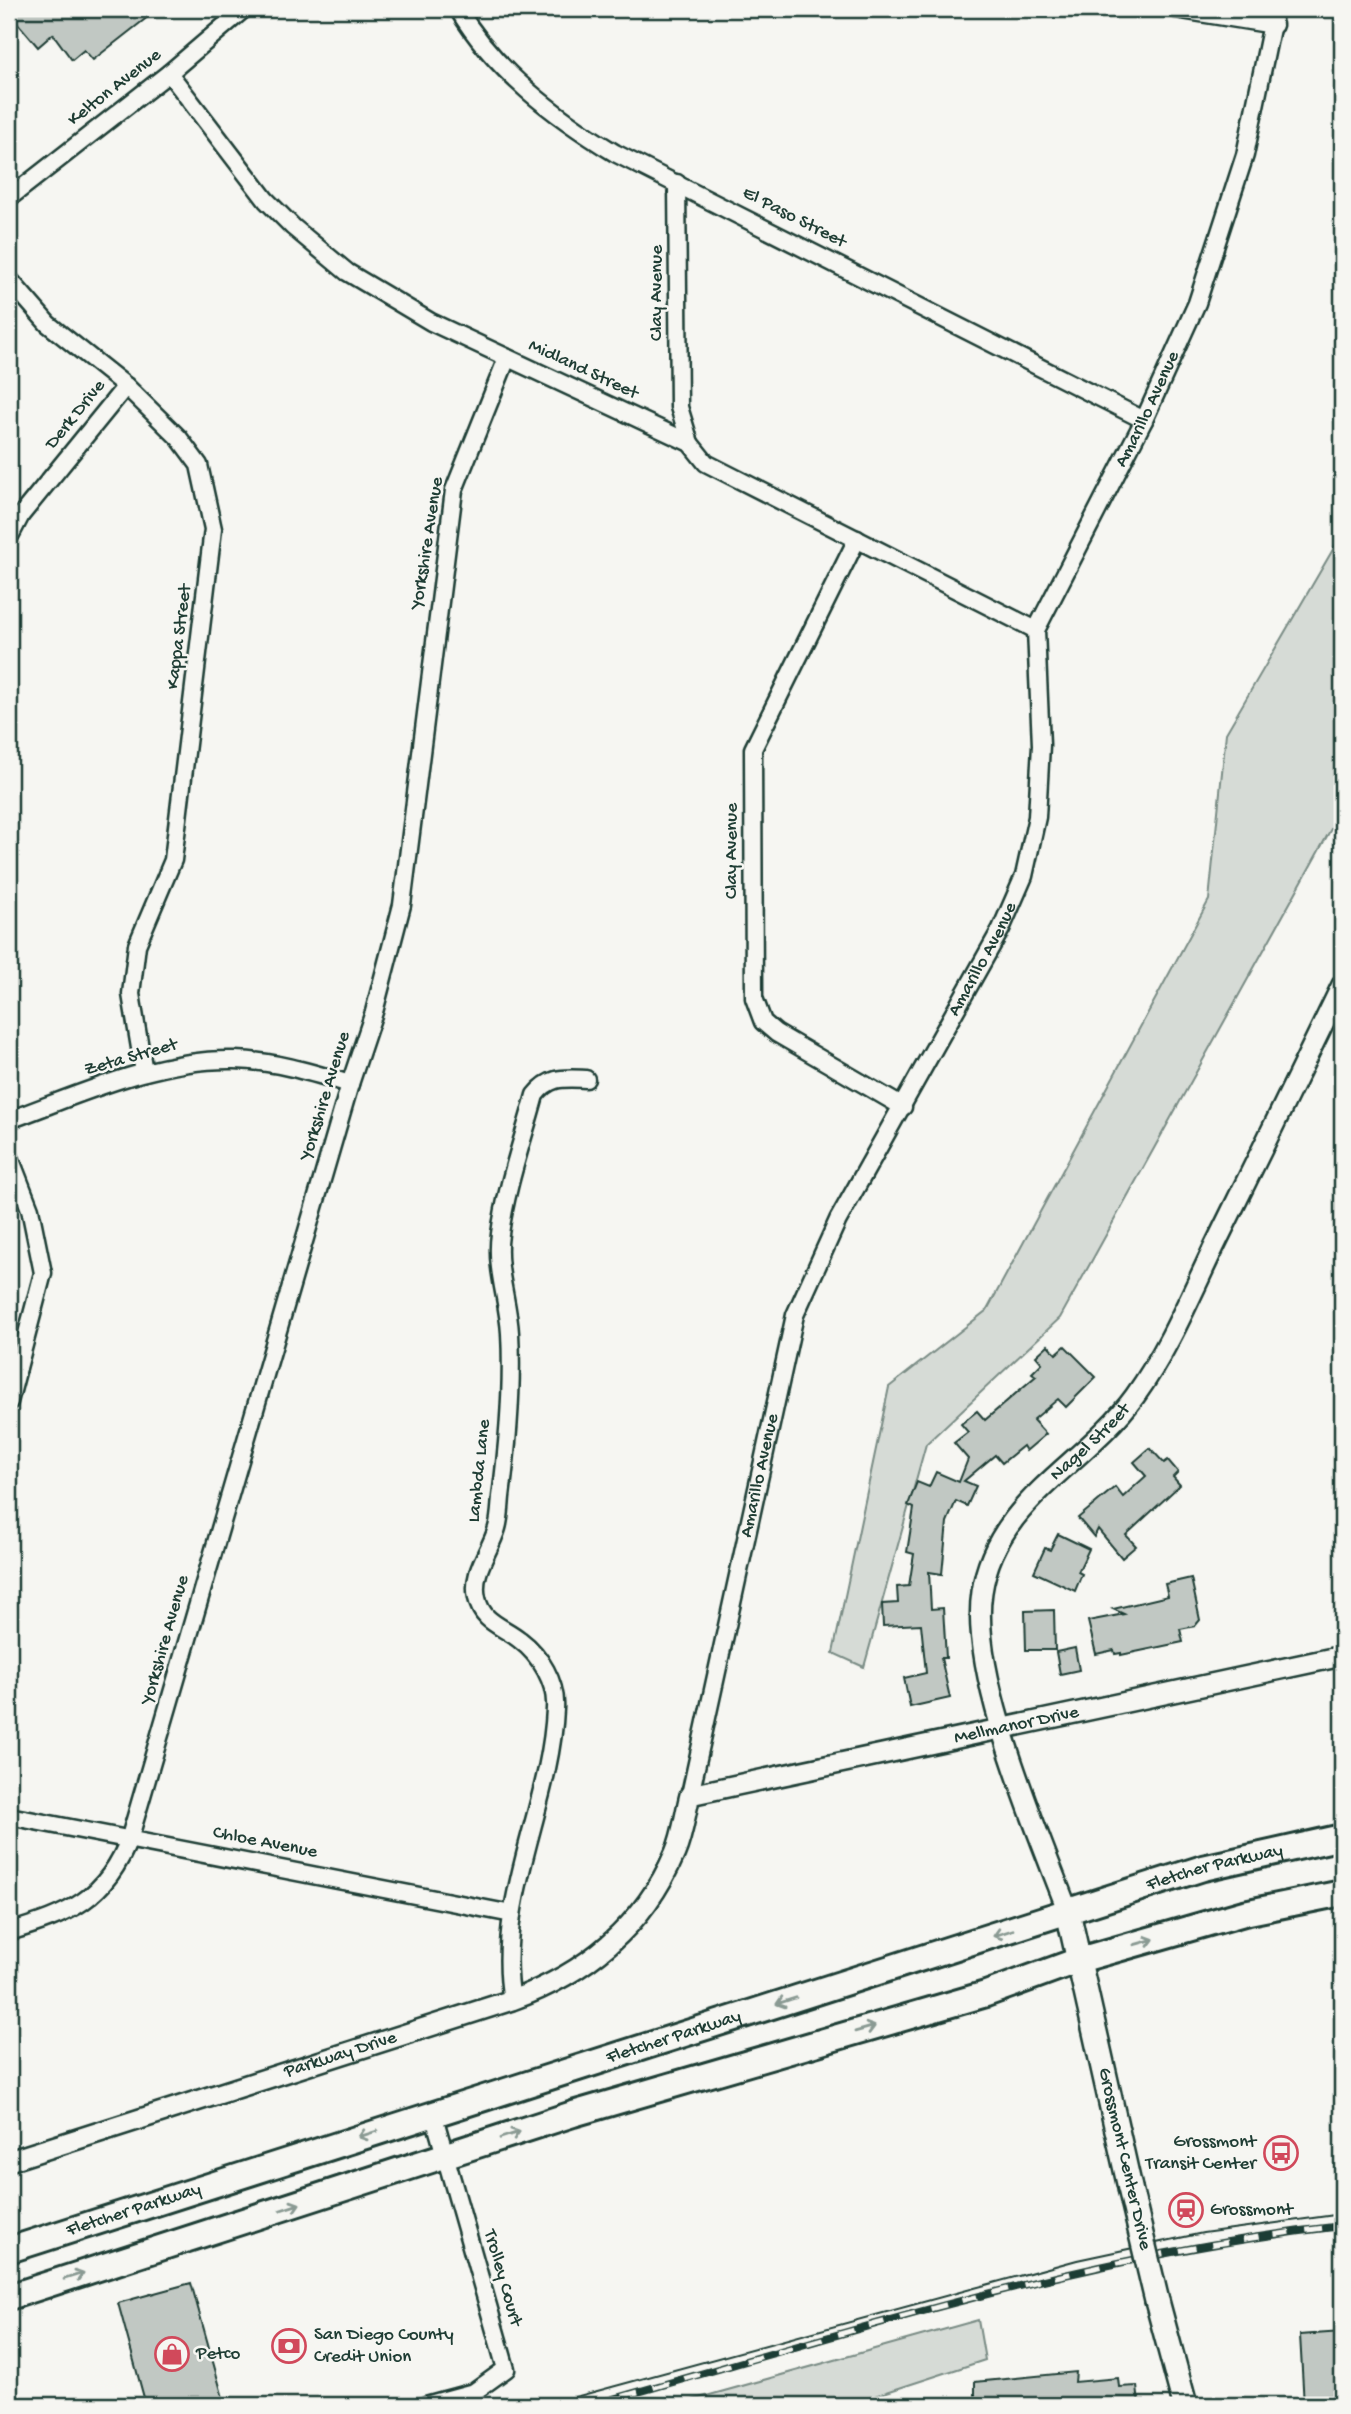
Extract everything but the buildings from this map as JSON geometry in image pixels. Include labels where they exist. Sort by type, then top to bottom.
[{"type":"main road","name":"Fletcher Parkway","points":[[9,2250],[1203,1868],[1342,1837]]},
{"type":"main road","points":[[9,2297],[573,2114],[986,1994],[1079,1961],[1244,1913],[1342,1893]]},
{"type":"main road","name":"Grossmont Center Drive","points":[[1068,1912],[1157,2301],[1185,2405]]},
{"type":"street","name":"Kelton Avenue","points":[[9,198],[169,73],[244,9]]},
{"type":"street","name":"El Paso Street","points":[[458,9],[499,62],[545,105],[615,153],[1144,420]]},
{"type":"street","points":[[1175,9],[1275,17]]},
{"type":"street","name":"Amarillo Avenue","points":[[647,1902],[676,1852],[795,1315],[838,1220],[1001,929],[1021,883],[1031,849],[1040,785],[1037,630],[1144,420],[1192,314],[1235,191],[1275,17]]},
{"type":"street","name":"Midland Street","points":[[169,73],[241,172],[293,227],[321,252],[402,307],[690,443],[706,463],[1037,630]]},
{"type":"street","name":"Clay Avenue","points":[[677,183],[679,407],[690,443]]},
{"type":"street","name":"Kappa Street","points":[[9,279],[48,324],[127,386],[179,438],[199,465],[214,536],[173,860],[137,945],[134,966],[131,994],[144,1072]]},
{"type":"street","name":"Yorkshire Avenue","points":[[9,1932],[62,1916],[88,1900],[122,1859],[130,1837],[350,1084],[374,1012],[402,905],[454,490],[507,358]]},
{"type":"street","name":"Derk Drive","points":[[9,538],[21,515],[127,386]]},
{"type":"street","name":"Clay Avenue","points":[[858,539],[753,749],[754,998],[763,1022],[776,1033],[903,1107]]},
{"type":"street","name":"Nagel Street","points":[[1068,1912],[1001,1728],[981,1636],[980,1614],[986,1572],[1002,1534],[1027,1501],[1097,1442],[1150,1373],[1342,985]]},
{"type":"street","name":"Zeta Street","points":[[9,1120],[144,1072],[190,1062],[235,1060],[284,1065],[350,1084]]},
{"type":"street","name":"Lambda Lane","points":[[512,2000],[508,1978],[512,1914],[546,1766],[556,1707],[549,1676],[541,1663],[522,1641],[484,1616],[475,1588],[497,1528],[504,1469],[511,1362],[510,1330],[500,1274],[500,1234],[535,1095],[545,1082],[555,1078],[586,1079]]},
{"type":"street","points":[[9,1155],[30,1209],[43,1273],[9,1402]]},
{"type":"street","name":"Mellmanor Drive","points":[[690,1795],[1342,1656]]},
{"type":"street","name":"Chloe Avenue","points":[[9,1816],[130,1837],[512,1914]]},
{"type":"street","name":"Parkway Drive","points":[[9,2161],[539,1990],[583,1968],[620,1937],[647,1902]]},
{"type":"street","name":"Trolley Court","points":[[426,2405],[474,2392],[506,2369],[433,2113]]},
{"type":"shaded area","points":[[1342,534],[1342,809],[1060,1318],[926,1444],[864,1667],[833,1653],[889,1387],[987,1310],[1209,900],[1226,733]]},
{"type":"shaded area","points":[[978,2320],[985,2360],[847,2405],[674,2405]]},
{"type":"tram line","points":[[546,2405],[1077,2260],[1203,2233],[1342,2214]]},
{"type":"railway","points":[[592,2405],[870,2325],[1057,2277],[1246,2239],[1342,2226]]},
{"type":"place","name":"Grossmont Transit Center","points":[[1281,2153]]},
{"type":"place","name":"Grossmont","points":[[1186,2210]]},
{"type":"place","name":"San Diego County Credit Union","points":[[289,2346]]},
{"type":"place","name":"Petco","points":[[172,2354]]}]
